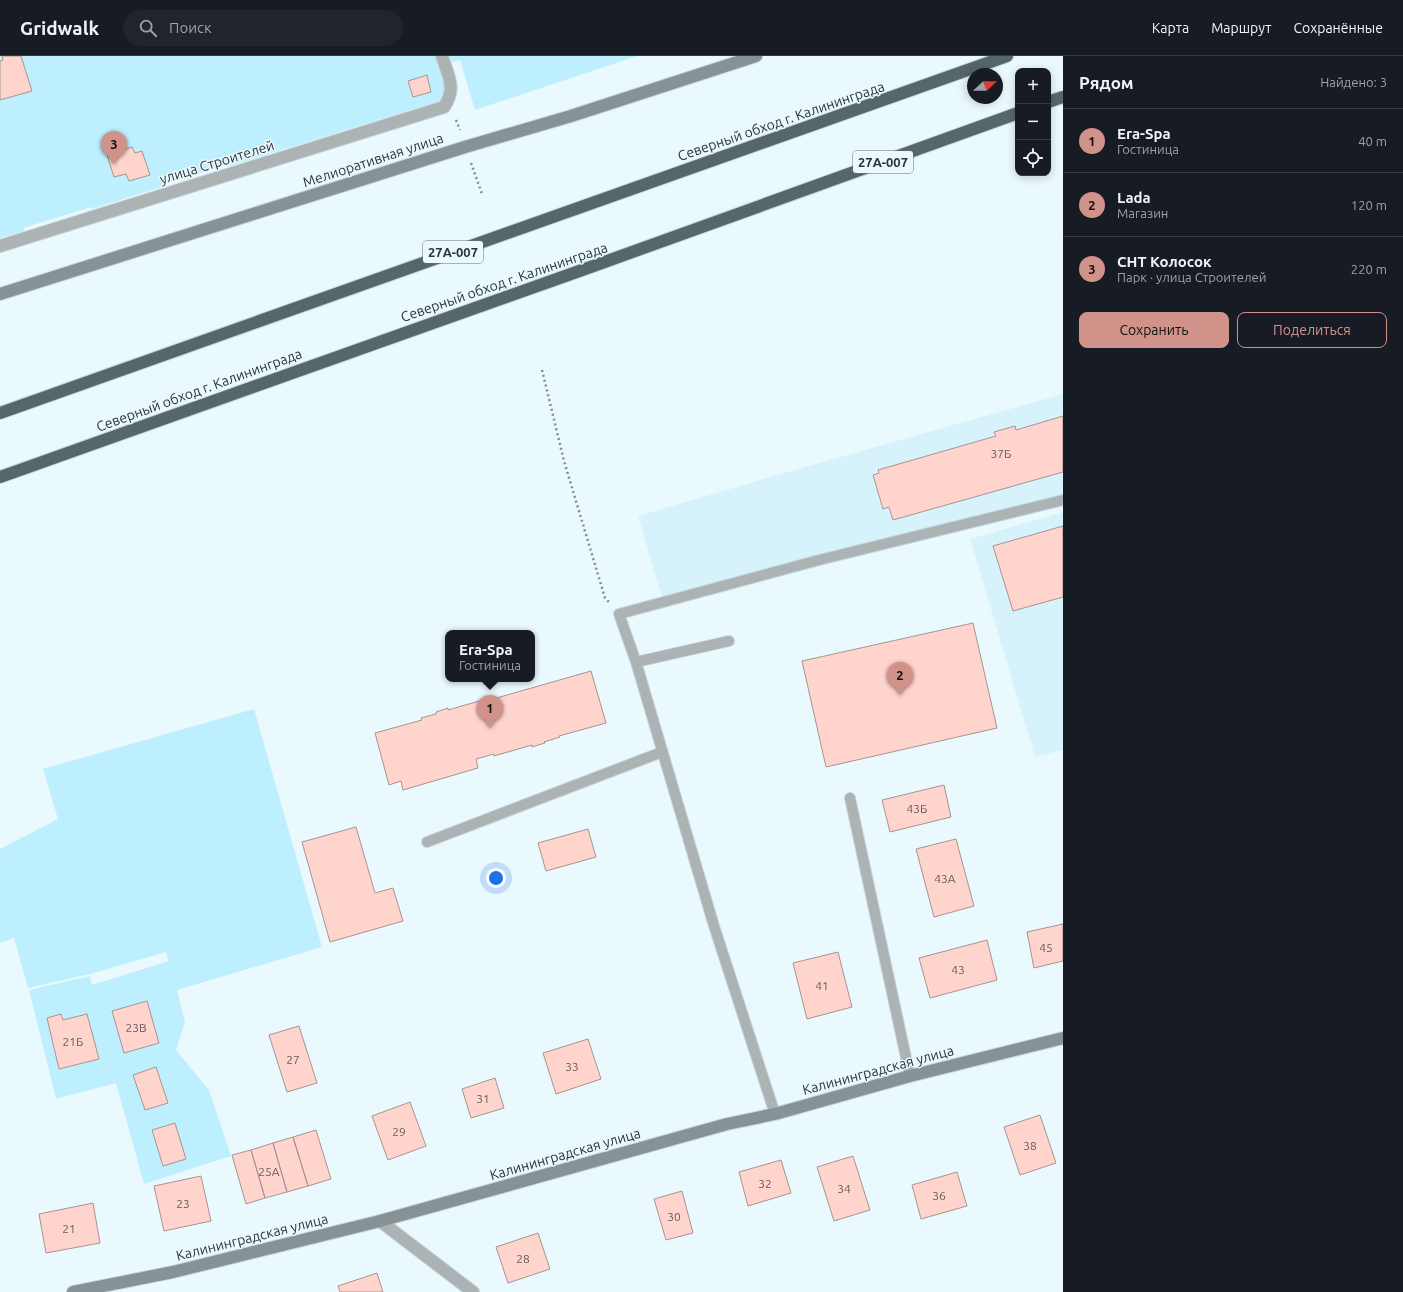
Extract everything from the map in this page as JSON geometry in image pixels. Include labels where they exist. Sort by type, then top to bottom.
[{"type":"highway","name":"Северный обход г. Калининграда","points":[[0,413],[1007,56]]},
{"type":"highway","points":[[1051,101],[1063,97]]},
{"type":"highway","name":"Северный обход г. Калининграда","points":[[0,477],[586,269],[1015,114]]},
{"type":"street","name":"улица Строителей","points":[[0,246],[444,107],[450,98],[452,87],[442,56]]},
{"type":"street","name":"Мелиоративная улица","points":[[0,294],[465,147],[571,116],[756,56]]},
{"type":"street","name":"Калининградская улица","points":[[73,1292],[173,1272],[380,1221],[727,1124],[775,1114],[910,1076],[1063,1038]]},
{"type":"street","points":[[380,1221],[473,1292]]},
{"type":"lane","points":[[775,1114],[714,926],[636,662],[619,614],[819,560],[1063,500]]},
{"type":"lane","points":[[636,662],[729,640]]},
{"type":"lane","points":[[427,842],[662,752]]},
{"type":"lane","points":[[850,798],[910,1076]]},
{"type":"path","points":[[542,370],[564,461],[606,598],[619,614]]},
{"type":"shaded area","points":[[0,56],[637,56],[475,110],[460,60],[448,63],[457,94],[445,97],[442,100],[230,166],[229,164],[161,185],[161,187],[92,209],[91,207],[23,228],[24,231],[0,238]]},
{"type":"shaded area","points":[[1063,394],[1063,494],[665,607],[638,516]]},
{"type":"shaded area","points":[[1063,512],[1063,750],[1035,757],[970,539]]},
{"type":"shaded area","points":[[254,709],[322,947],[177,990],[185,1022],[176,1050],[209,1090],[231,1156],[144,1184],[116,1083],[56,1099],[29,990],[90,976],[92,985],[169,961],[166,952],[90,974],[28,988],[14,938],[0,943],[0,849],[58,819],[43,769]]},
{"type":"building","points":[[2,56],[21,56],[32,91],[0,100],[0,61],[3,60]]},
{"type":"building","points":[[427,75],[431,92],[413,97],[408,81]]},
{"type":"building","points":[[132,147],[135,153],[142,151],[150,175],[129,181],[126,174],[114,177],[107,155]]},
{"type":"building","points":[[1063,416],[1063,472],[893,520],[889,507],[883,509],[873,475],[879,473],[878,470],[996,436],[994,432],[1015,426],[1016,430]]},
{"type":"building","points":[[1063,526],[1063,597],[1013,611],[993,546]]},
{"type":"building","points":[[973,623],[997,728],[826,767],[802,661]]},
{"type":"building","points":[[591,671],[606,723],[559,736],[560,737],[532,747],[532,745],[494,756],[494,754],[476,759],[478,768],[403,790],[401,781],[389,785],[375,733],[422,720],[421,718],[436,714],[436,712],[448,708],[448,710],[486,699],[486,701]]},
{"type":"building","points":[[944,785],[951,817],[890,832],[882,800]]},
{"type":"building","points":[[356,827],[375,893],[393,888],[403,921],[330,942],[302,842]]},
{"type":"building","points":[[588,829],[596,857],[546,871],[538,843]]},
{"type":"building","points":[[956,839],[974,906],[934,917],[916,849]]},
{"type":"building","points":[[1063,924],[1063,961],[1034,968],[1027,932]]},
{"type":"building","points":[[987,940],[997,980],[930,998],[919,958]]},
{"type":"building","points":[[838,952],[852,1007],[807,1019],[793,963]]},
{"type":"building","points":[[147,1001],[159,1043],[124,1053],[112,1011]]},
{"type":"building","points":[[61,1014],[63,1020],[87,1014],[99,1059],[59,1069],[47,1018]]},
{"type":"building","points":[[299,1026],[317,1083],[287,1092],[269,1035]]},
{"type":"building","points":[[588,1039],[601,1079],[556,1094],[543,1053]]},
{"type":"building","points":[[156,1067],[168,1103],[145,1110],[133,1075]]},
{"type":"building","points":[[495,1078],[504,1108],[471,1118],[462,1089]]},
{"type":"building","points":[[410,1102],[426,1146],[388,1160],[372,1116]]},
{"type":"building","points":[[1040,1115],[1056,1163],[1020,1175],[1004,1127]]},
{"type":"building","points":[[175,1123],[186,1159],[163,1166],[152,1130]]},
{"type":"building","points":[[316,1130],[331,1179],[308,1186],[293,1137]]},
{"type":"building","points":[[293,1137],[308,1186],[287,1192],[273,1143]]},
{"type":"building","points":[[273,1143],[287,1192],[265,1198],[251,1150]]},
{"type":"building","points":[[251,1150],[265,1198],[246,1204],[232,1155]]},
{"type":"building","points":[[853,1156],[870,1210],[834,1221],[817,1167]]},
{"type":"building","points":[[781,1160],[791,1193],[748,1206],[739,1172]]},
{"type":"building","points":[[957,1172],[967,1206],[921,1219],[912,1185]]},
{"type":"building","points":[[201,1176],[211,1221],[164,1231],[154,1186]]},
{"type":"building","points":[[682,1191],[693,1233],[666,1240],[654,1199]]},
{"type":"building","points":[[93,1203],[100,1243],[46,1253],[39,1214]]},
{"type":"building","points":[[538,1233],[550,1269],[508,1283],[496,1247]]},
{"type":"building","points":[[377,1273],[383,1292],[340,1292],[338,1286]]},
{"type":"place","name":"СНТ Колосок","points":[[114,164]]},
{"type":"place","name":"Lada","points":[[900,695]]},
{"type":"place","name":"Era-Spa","points":[[490,728]]}]
